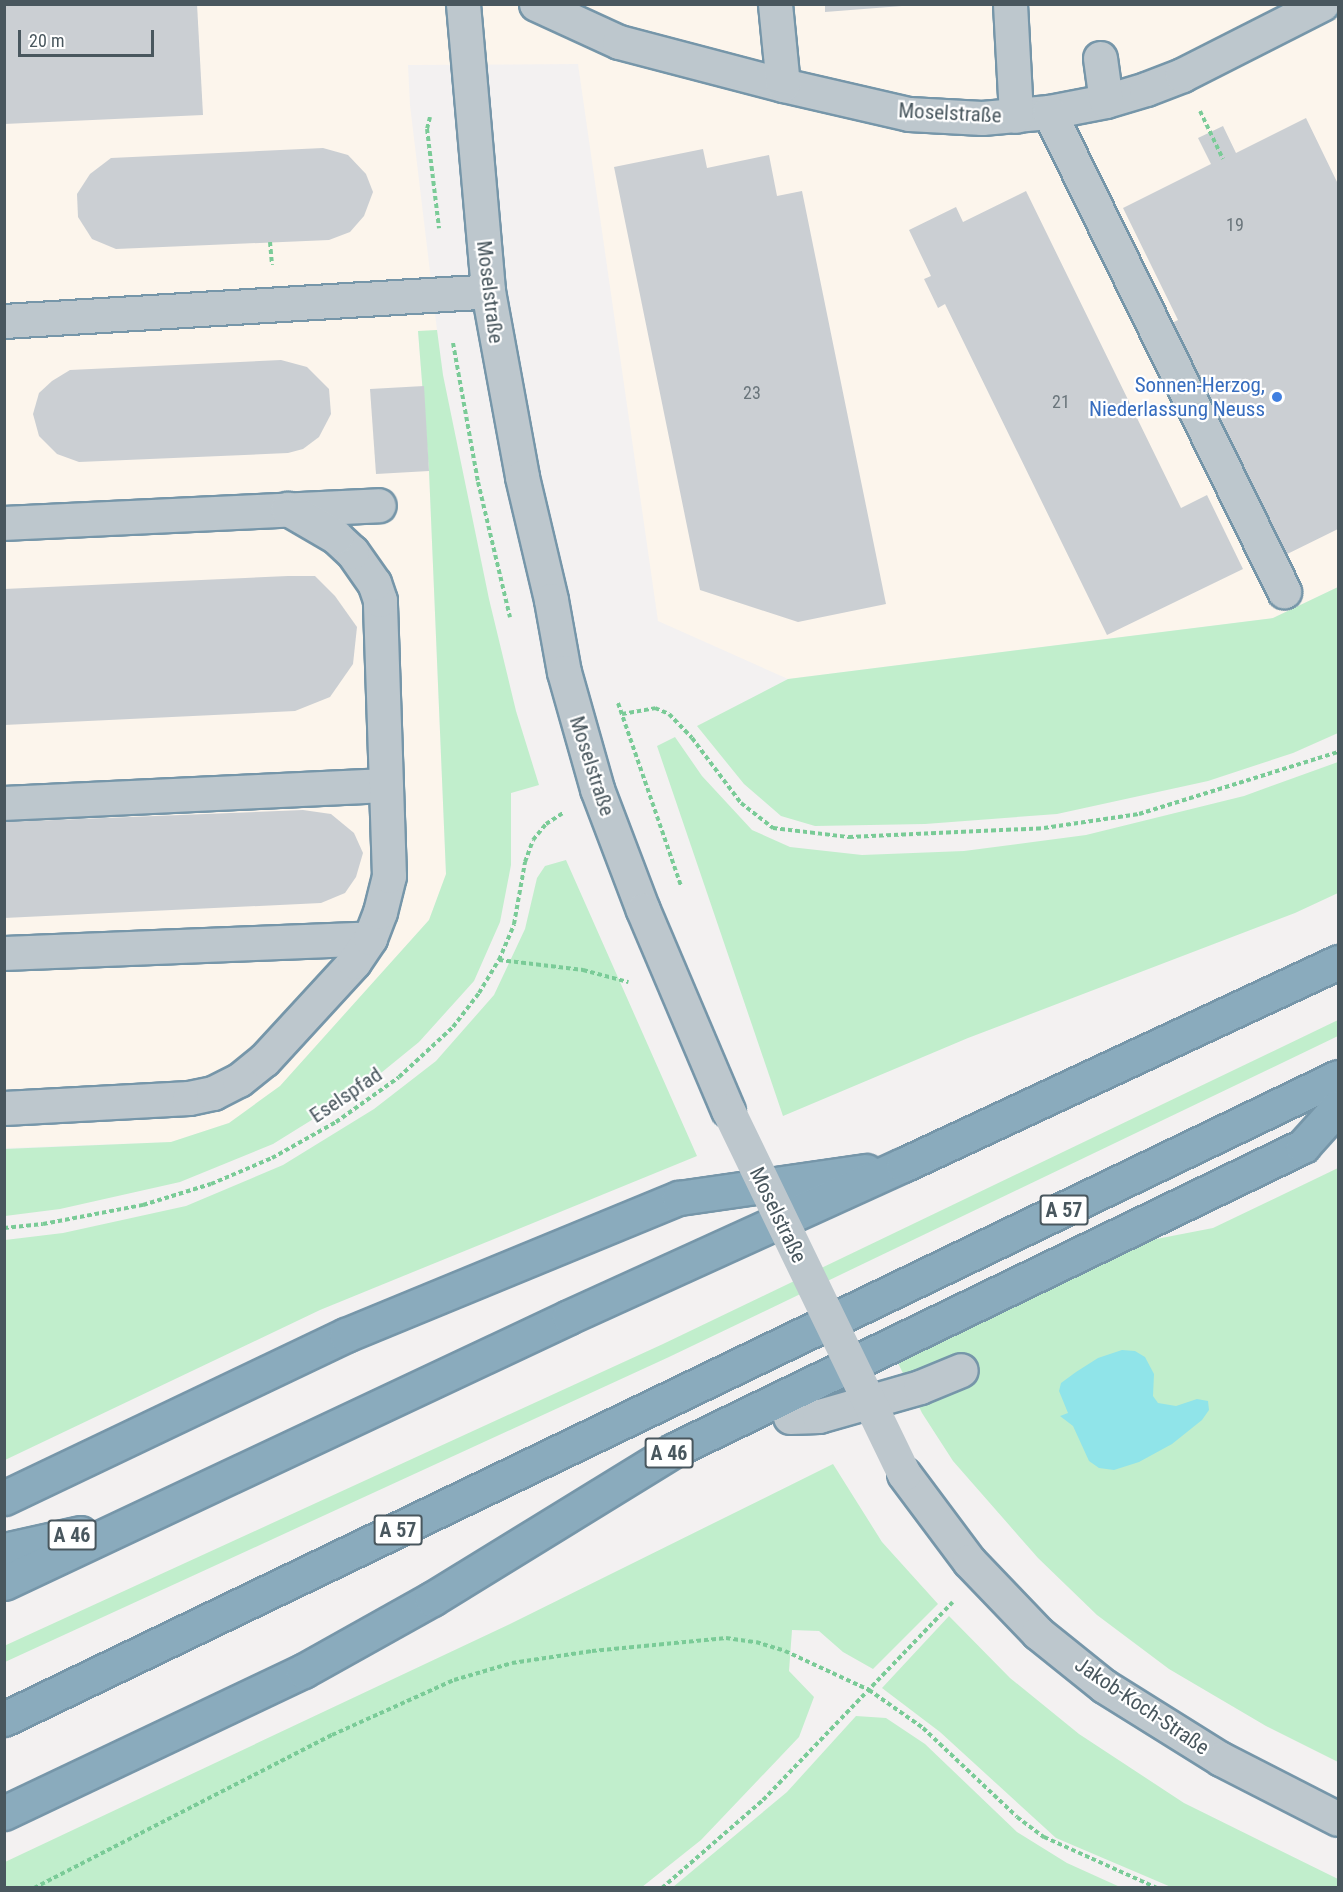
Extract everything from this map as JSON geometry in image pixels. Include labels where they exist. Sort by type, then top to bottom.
[{"type":"highway","points":[[4,1584],[569,1317],[903,1165],[1338,962]]},
{"type":"highway","name":"A 57","points":[[5,1719],[1338,1077]]},
{"type":"highway","name":"A 46","points":[[4,1813],[313,1665],[432,1599],[674,1450],[1303,1146],[1338,1107]]},
{"type":"highway","points":[[4,1498],[346,1335],[679,1198],[903,1165]]},
{"type":"highway","name":"A 46","points":[[4,1550],[140,1520]]},
{"type":"street","name":"Moselstraße","points":[[463,4],[488,291],[522,477],[579,732],[597,789],[643,910],[728,1110],[904,1474]]},
{"type":"street","name":"Moselstraße","points":[[536,4],[619,42],[783,85],[909,114],[946,117],[1016,116],[1106,101],[1182,75],[1322,4]]},
{"type":"street","points":[[775,4],[783,85]]},
{"type":"street","points":[[1010,4],[1016,116]]},
{"type":"street","points":[[1100,58],[1106,101]]},
{"type":"street","points":[[1049,112],[1284,591]]},
{"type":"street","points":[[4,321],[488,291]]},
{"type":"street","points":[[4,523],[379,505]]},
{"type":"street","points":[[4,1108],[189,1098],[213,1093],[239,1080],[264,1060],[354,962],[370,938],[380,912],[388,876],[380,600],[374,583],[352,552],[336,537],[288,509]]},
{"type":"street","points":[[4,803],[386,785]]},
{"type":"street","points":[[4,953],[370,938]]},
{"type":"street","points":[[790,1417],[819,1416],[920,1387],[961,1370]]},
{"type":"street","name":"Jakob-Koch-Straße","points":[[904,1474],[969,1561],[1038,1633],[1104,1686],[1221,1759],[1338,1819]]},
{"type":"path","points":[[1212,134],[1223,159]]},
{"type":"path","points":[[615,695],[639,771]]},
{"type":"path","points":[[622,714],[655,708],[669,714],[692,738],[741,802],[773,828],[849,837],[1044,828],[1139,814],[1338,752]]},
{"type":"path","name":"Eselspfad","points":[[4,1228],[43,1224],[143,1205],[211,1184],[272,1158],[336,1122],[399,1077],[453,1027],[479,993],[499,960],[514,924],[525,862],[533,840],[546,824],[563,813]]},
{"type":"path","points":[[499,960],[583,970],[636,984]]},
{"type":"path","points":[[662,1887],[763,1800],[956,1599]]},
{"type":"path","points":[[34,1887],[332,1735],[454,1680],[512,1663],[592,1651],[726,1638],[756,1642],[785,1651],[869,1690],[923,1728],[1017,1818],[1044,1837],[1157,1887]]},
{"type":"shaded area","points":[[4,5],[1338,5],[1338,587],[1273,618],[788,679],[658,621],[578,64],[408,65],[410,105],[437,330],[418,332],[429,471],[446,875],[429,920],[280,1086],[229,1123],[171,1142],[5,1148]]},
{"type":"green space","points":[[437,330],[443,375],[489,599],[516,711],[539,785],[511,793],[511,865],[500,922],[474,981],[419,1042],[360,1090],[273,1144],[180,1182],[60,1209],[5,1216],[4,1149],[171,1142],[229,1123],[280,1086],[429,920],[446,874],[429,471],[418,331]]},
{"type":"green space","points":[[1338,587],[1338,733],[1293,753],[1208,781],[1057,814],[925,824],[815,826],[781,816],[744,784],[697,726],[788,679],[1273,618]]},
{"type":"green space","points":[[675,737],[702,776],[752,830],[790,847],[862,855],[964,851],[1086,835],[1244,796],[1338,762],[1338,893],[1295,913],[968,1038],[783,1116],[657,746]]},
{"type":"green space","points":[[566,860],[697,1156],[320,1310],[5,1460],[5,1240],[63,1233],[186,1206],[283,1165],[374,1109],[436,1061],[494,995],[525,929],[537,878],[545,866]]},
{"type":"green space","points":[[1338,1020],[1338,1036],[669,1357],[5,1662],[4,1646],[663,1344]]},
{"type":"green space","points":[[1338,1168],[1338,1762],[1266,1726],[1169,1669],[1097,1615],[1038,1558],[953,1461],[922,1413],[898,1363],[1146,1241],[1213,1228]]},
{"type":"green space","points":[[833,1464],[882,1542],[938,1604],[873,1669],[843,1652],[819,1631],[792,1630],[789,1671],[814,1697],[799,1737],[701,1840],[642,1887],[5,1887],[5,1862],[512,1623]]},
{"type":"green space","points":[[949,1616],[1010,1678],[1079,1734],[1184,1803],[1338,1879],[1338,1887],[1171,1887],[1056,1838],[940,1732],[882,1688]]},
{"type":"green space","points":[[856,1716],[886,1718],[925,1744],[1017,1832],[1067,1863],[1120,1887],[673,1887],[787,1792]]},
{"type":"water","points":[[1122,1350],[1135,1351],[1145,1357],[1154,1374],[1153,1396],[1158,1403],[1176,1406],[1197,1399],[1208,1401],[1209,1410],[1202,1420],[1172,1444],[1139,1462],[1114,1470],[1099,1468],[1089,1461],[1073,1426],[1060,1416],[1068,1413],[1059,1391],[1061,1383],[1076,1372],[1098,1358]]},
{"type":"building","points":[[4,4],[197,4],[203,115],[4,124]]},
{"type":"building","points":[[825,4],[902,4],[902,6],[825,12]]},
{"type":"building","points":[[1306,118],[1338,184],[1338,529],[1271,562],[1157,330],[1178,320],[1123,208],[1211,164],[1198,138],[1223,126],[1236,153]]},
{"type":"building","points":[[323,148],[348,155],[366,174],[373,192],[364,216],[350,232],[329,240],[116,249],[92,239],[78,217],[77,194],[90,174],[111,158]]},
{"type":"building","points":[[703,149],[707,168],[769,155],[777,196],[802,191],[886,604],[798,622],[700,590],[614,167]]},
{"type":"building","points":[[1026,191],[1181,508],[1207,495],[1243,569],[1107,635],[945,304],[938,308],[924,279],[931,276],[909,230],[956,207],[963,222]]},
{"type":"building","points":[[281,360],[307,367],[329,389],[331,414],[319,437],[303,449],[288,453],[79,462],[57,454],[39,436],[33,414],[39,393],[52,381],[70,370]]},
{"type":"building","points":[[424,386],[429,471],[376,474],[370,389]]},
{"type":"building","points":[[315,576],[335,596],[357,627],[353,664],[330,697],[295,711],[4,725],[4,589]]},
{"type":"building","points":[[303,810],[331,814],[354,833],[363,853],[356,877],[345,893],[321,903],[4,918],[4,822]]},
{"type":"place","name":"Sonnen-Herzog, Niederlassung Neuss","points":[[1277,397]]}]
